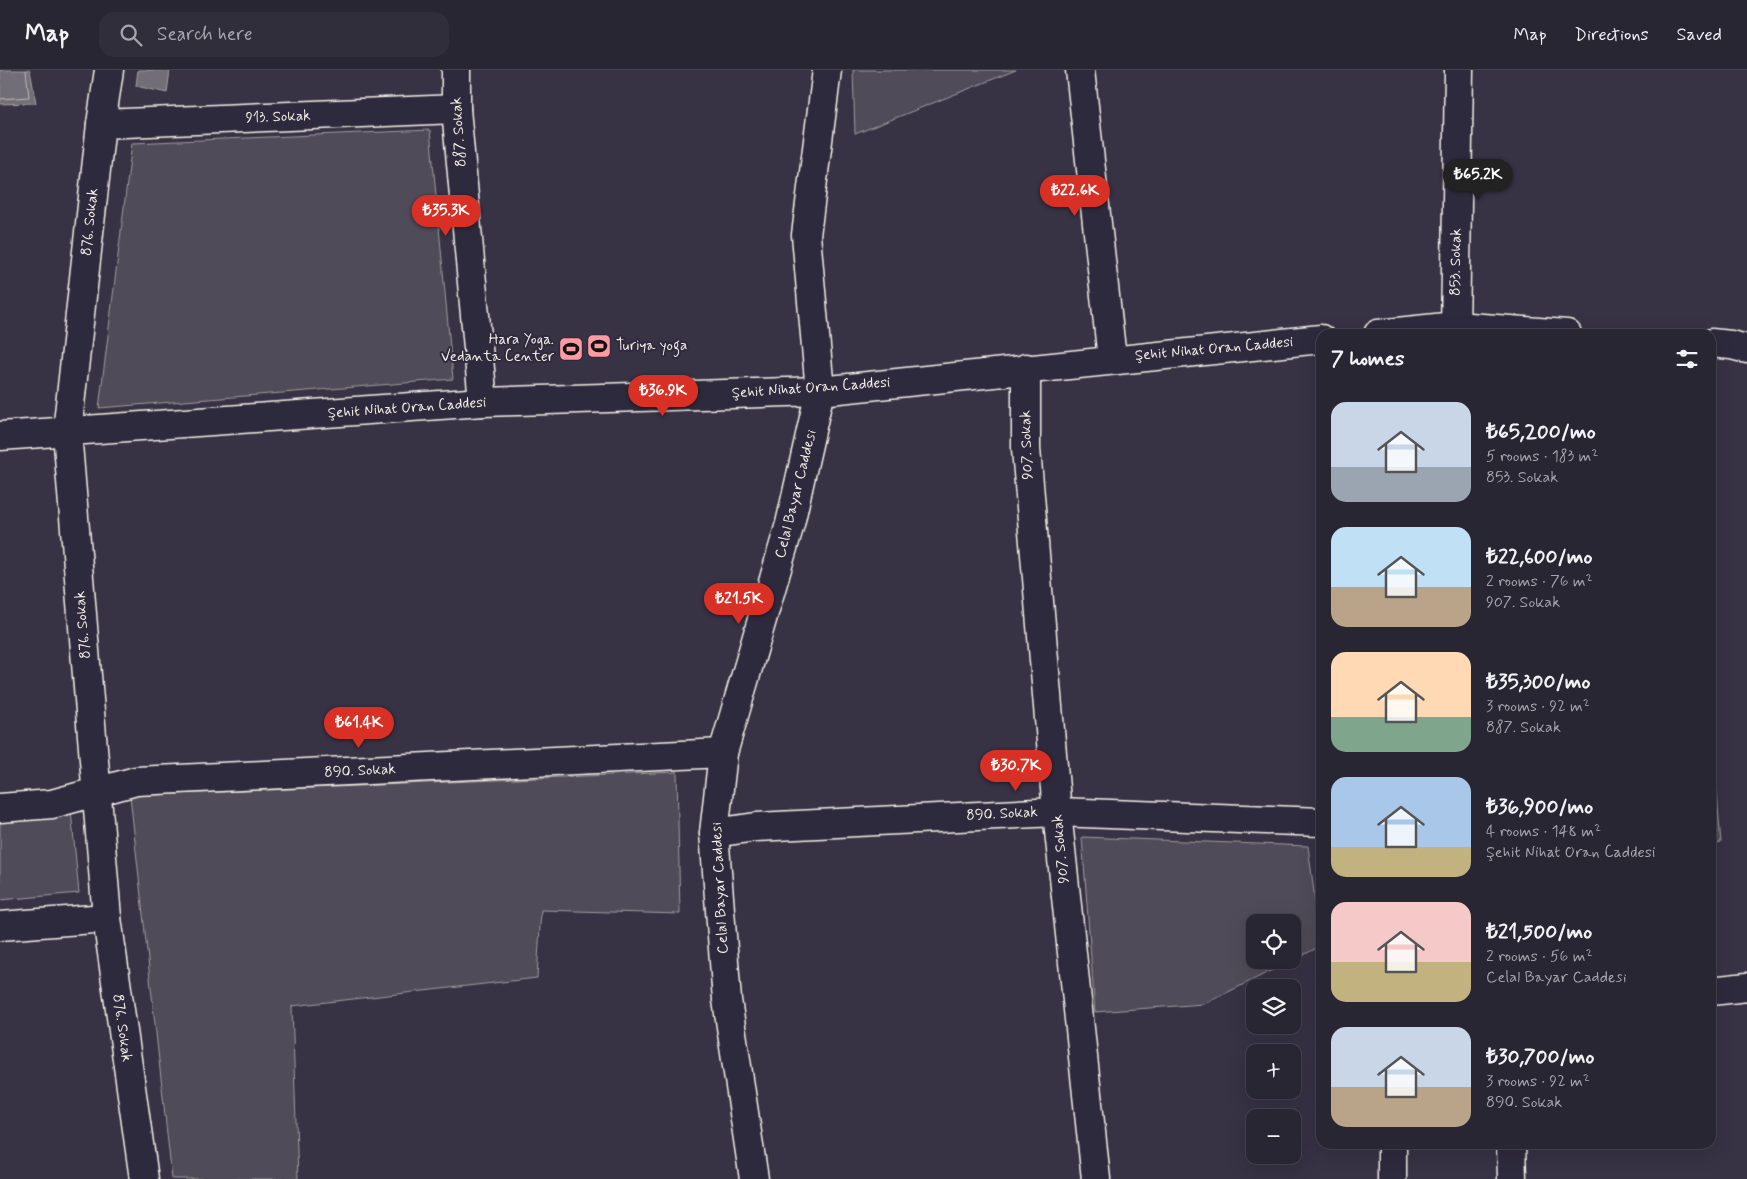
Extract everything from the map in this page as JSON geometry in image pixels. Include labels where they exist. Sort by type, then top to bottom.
[{"type":"street","name":"876. Sokak","points":[[109,70],[100,124],[67,432],[107,918],[144,1179]]},
{"type":"street","name":"887. Sokak","points":[[456,70],[456,109],[483,402]]},
{"type":"street","name":"Celal Bayar Caddesi","points":[[754,1179],[727,1000],[714,833],[723,753],[790,524],[820,391],[806,235],[827,70]]},
{"type":"street","points":[[1080,70],[1112,359]]},
{"type":"street","name":"853. Sokak","points":[[1455,329],[1459,70]]},
{"type":"street","name":"913. Sokak","points":[[100,124],[456,109]]},
{"type":"street","name":"Şehit Nihat Oran Caddesi","points":[[0,436],[483,402],[820,391],[1112,359],[1316,339]]},
{"type":"street","points":[[1716,343],[1731,344],[1747,349]]},
{"type":"street","name":"907. Sokak","points":[[1026,368],[1026,449],[1056,812],[1096,1179]]},
{"type":"street","name":"890. Sokak","points":[[0,808],[52,804],[96,790],[136,781],[723,753]]},
{"type":"street","name":"890. Sokak","points":[[714,833],[756,827],[1056,812],[1316,822]]},
{"type":"street","points":[[0,926],[107,918]]},
{"type":"street","points":[[1716,990],[1747,987]]},
{"type":"street","points":[[1392,1149],[1392,1179]]},
{"type":"street","points":[[1511,1149],[1512,1179]]},
{"type":"shaded area","points":[[853,70],[1016,70],[855,134]]},
{"type":"shaded area","points":[[430,130],[453,379],[99,408],[132,143]]},
{"type":"shaded area","points":[[677,772],[680,914],[541,910],[537,978],[292,1006],[298,1179],[172,1179],[130,796]]},
{"type":"shaded area","points":[[1716,782],[1721,843],[1716,844]]},
{"type":"shaded area","points":[[71,810],[79,893],[0,900],[0,816]]},
{"type":"shaded area","points":[[1082,837],[1308,846],[1316,908],[1316,948],[1301,956],[1301,914],[1246,914],[1246,969],[1275,969],[1254,979],[1246,979],[1246,983],[1204,1004],[1095,1012]]},
{"type":"water","points":[[0,70],[30,70],[36,103],[0,104]]},
{"type":"water","points":[[138,70],[170,70],[167,93],[136,86]]},
{"type":"place","name":"Turiya yoga","points":[[599,346]]},
{"type":"place","name":"Hara Yoga. Vedanta Center","points":[[571,349]]}]
